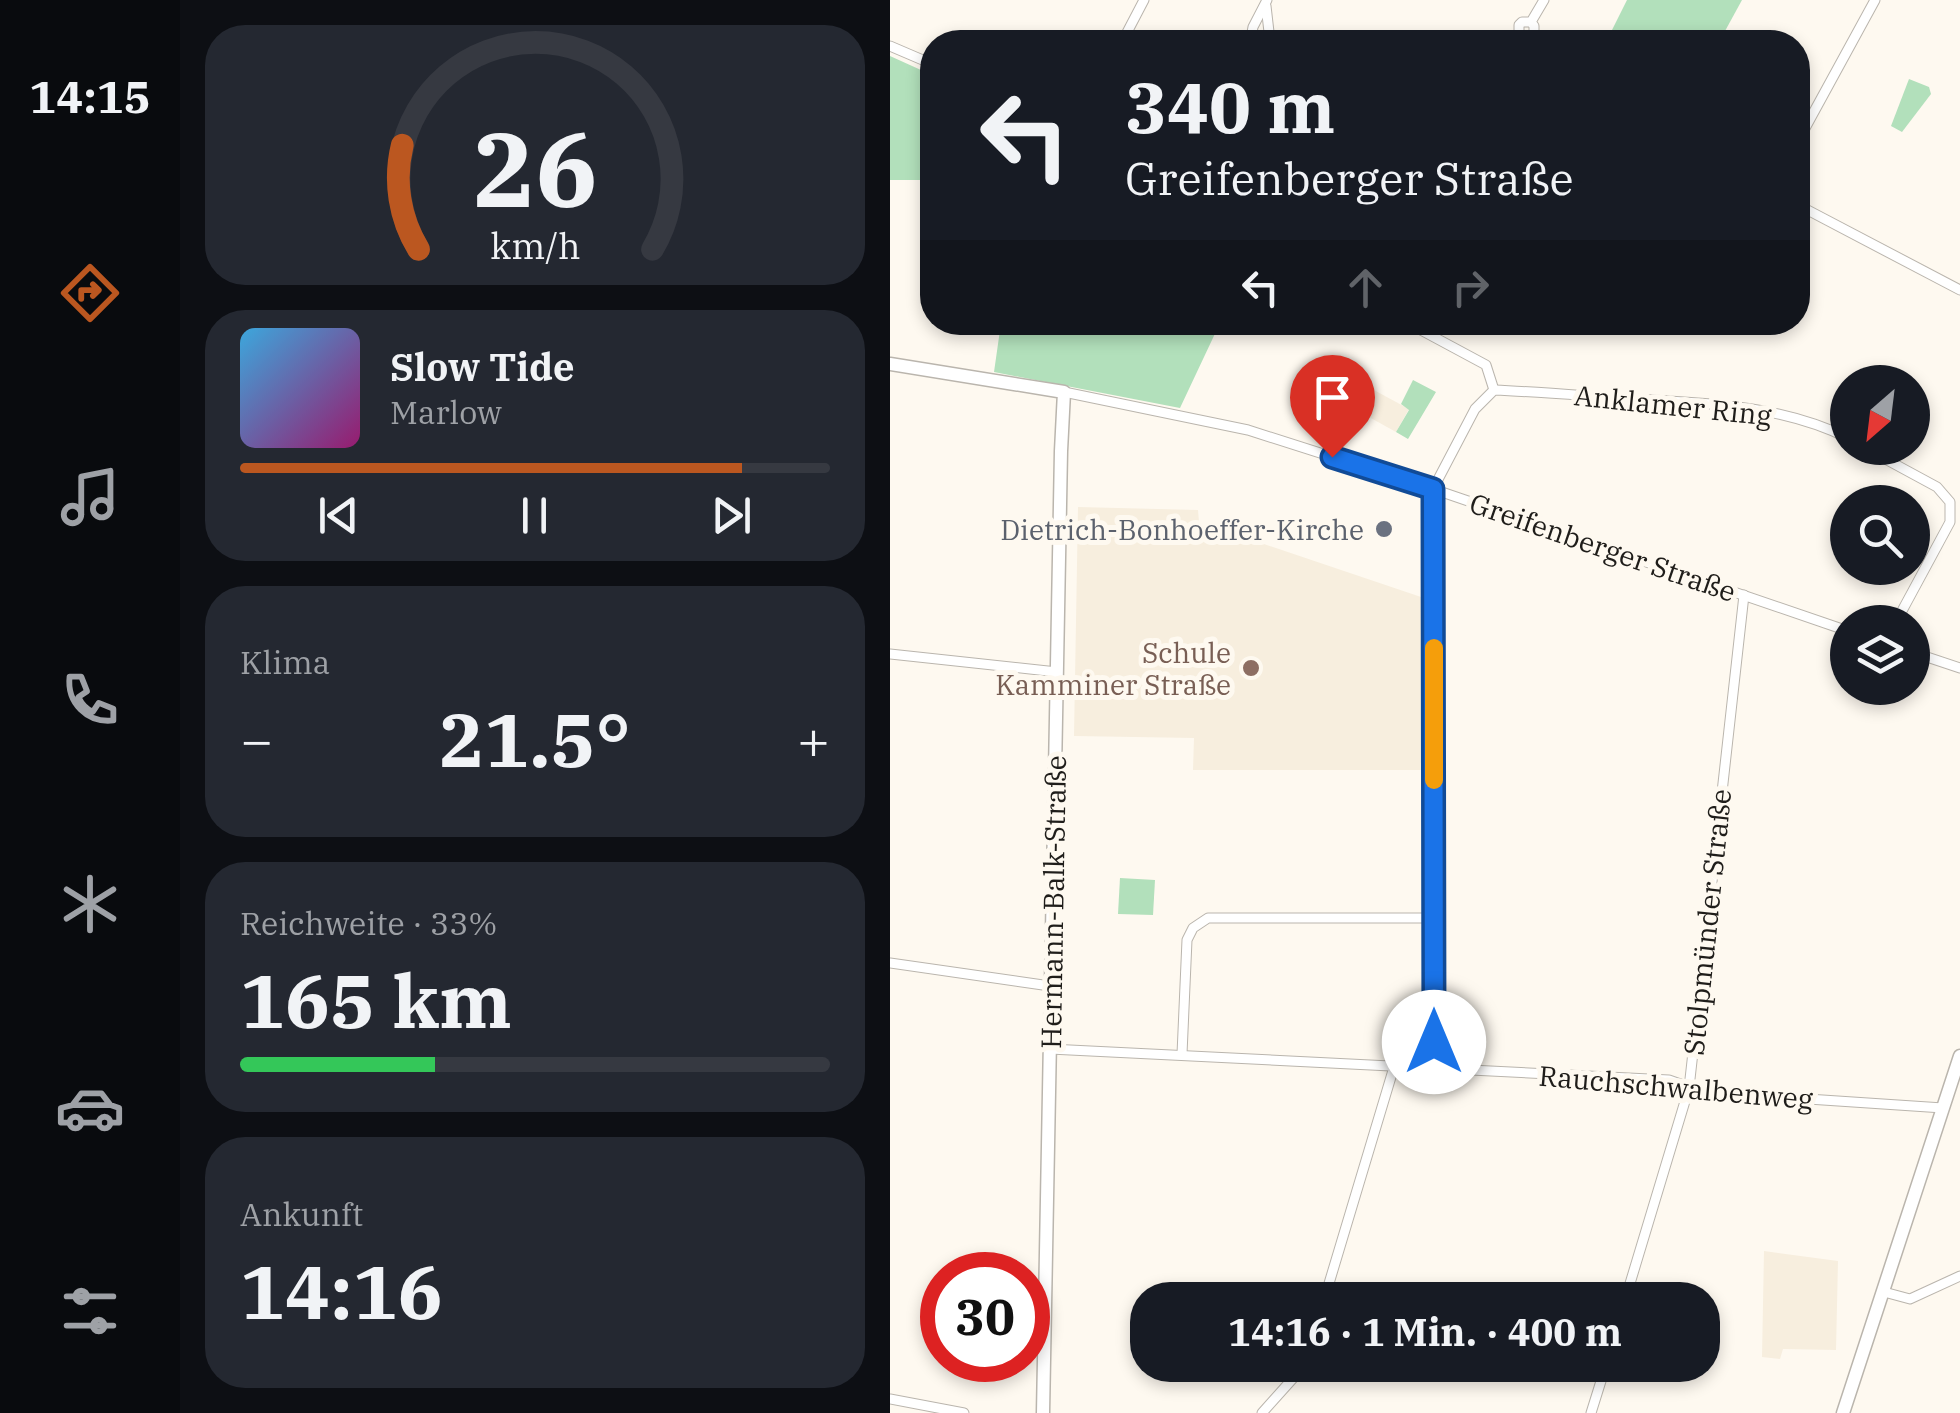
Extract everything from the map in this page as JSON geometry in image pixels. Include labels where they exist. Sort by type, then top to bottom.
[{"type":"street","points":[[1128,30],[1144,0]]},
{"type":"street","points":[[1531,22],[1544,0]]},
{"type":"street","points":[[1810,119],[1874,0]]},
{"type":"street","points":[[1252,30],[1266,2]]},
{"type":"street","points":[[1266,2],[1269,30]]},
{"type":"street","points":[[890,46],[920,59]]},
{"type":"street","points":[[1810,210],[1960,290]]},
{"type":"street","points":[[1430,335],[1486,365],[1494,390],[1474,409],[1433,489],[1434,1068]]},
{"type":"street","name":"Greifenberger Straße","points":[[890,364],[1064,392],[1248,430],[1830,625]]},
{"type":"street","name":"Anklamer Ring","points":[[1494,390],[1749,408],[1830,430]]},
{"type":"street","name":"Hermann-Balk-Straße","points":[[1042,1413],[1064,392]]},
{"type":"street","points":[[1897,465],[1937,487],[1950,502],[1950,522],[1905,605]]},
{"type":"street","name":"Stolpmünder Straße","points":[[1630,1282],[1689,1088],[1744,595]]},
{"type":"street","points":[[890,654],[1057,672]]},
{"type":"street","points":[[1930,658],[1960,668]]},
{"type":"street","points":[[1182,1054],[1186,940],[1193,928],[1208,918],[1434,918]]},
{"type":"street","points":[[890,963],[1050,986]]},
{"type":"street","name":"Rauchschwalbenweg","points":[[1050,1049],[1669,1080],[1702,1092],[1943,1108]]},
{"type":"street","points":[[1843,1413],[1960,1057]]},
{"type":"street","points":[[1329,1282],[1394,1068]]},
{"type":"street","points":[[1884,1292],[1910,1299],[1960,1276]]},
{"type":"street","points":[[1262,1413],[1290,1382]]},
{"type":"street","points":[[1592,1413],[1601,1382]]},
{"type":"street","points":[[890,1399],[964,1413]]},
{"type":"shaded area","points":[[1372,389],[1409,409],[1396,432],[1360,412]]},
{"type":"shaded area","name":"Schule Kamminer Straße","points":[[1078,507],[1198,510],[1199,522],[1427,599],[1427,770],[1193,770],[1194,738],[1074,736]]},
{"type":"shaded area","points":[[1764,1251],[1838,1261],[1836,1350],[1783,1349],[1780,1359],[1762,1357]]},
{"type":"green space","points":[[1627,0],[1742,0],[1726,30],[1612,30]]},
{"type":"green space","points":[[890,56],[920,70],[920,180],[890,180]]},
{"type":"green space","points":[[1909,79],[1929,87],[1931,94],[1902,132],[1891,126]]},
{"type":"green space","points":[[999,335],[1214,335],[1180,408],[994,372]]},
{"type":"green space","points":[[1413,380],[1436,392],[1408,439],[1396,432],[1409,410],[1401,404]]},
{"type":"green space","points":[[1120,878],[1155,880],[1153,915],[1118,914]]},
{"type":"slow traffic","points":[[1434,648],[1434,780]]},
{"type":"place","name":"Dietrich-Bonhoeffer-Kirche","points":[[1384,529]]},
{"type":"place","name":"Schule Kamminer Straße","points":[[1251,668]]},
{"type":"route","points":[[1332,457],[1433,489],[1434,1042]]}]
